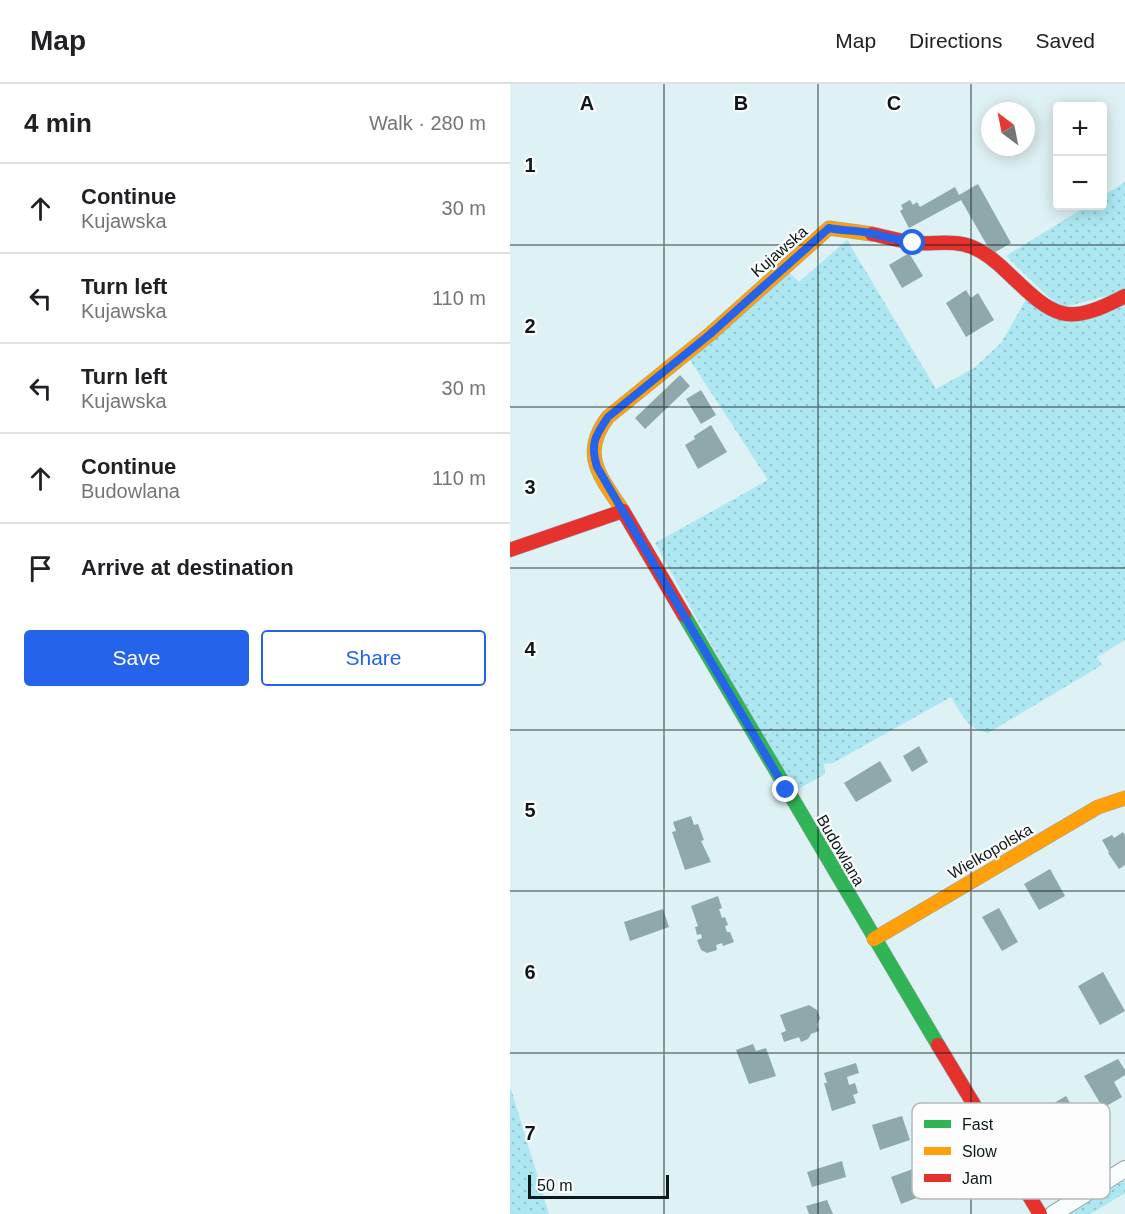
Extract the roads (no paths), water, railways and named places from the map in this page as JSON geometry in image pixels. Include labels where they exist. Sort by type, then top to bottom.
[{"type":"street","name":"Kujawska","points":[[623,511],[597,467],[593,454],[595,435],[608,417],[709,335],[829,228],[846,232],[868,232],[913,243],[963,244],[982,251],[997,262],[1030,296],[1044,307],[1061,315],[1077,316],[1091,313],[1125,296]]},
{"type":"street","points":[[510,550],[623,511]]},
{"type":"street","name":"Budowlana","points":[[623,511],[973,1103]]},
{"type":"street","name":"Wielkopolska","points":[[874,939],[1098,807],[1125,798]]},
{"type":"street","points":[[1110,1178],[1125,1169]]},
{"type":"street","name":"Budowlana","points":[[1031,1199],[1040,1214]]},
{"type":"street","points":[[1053,1214],[1077,1199]]}]
